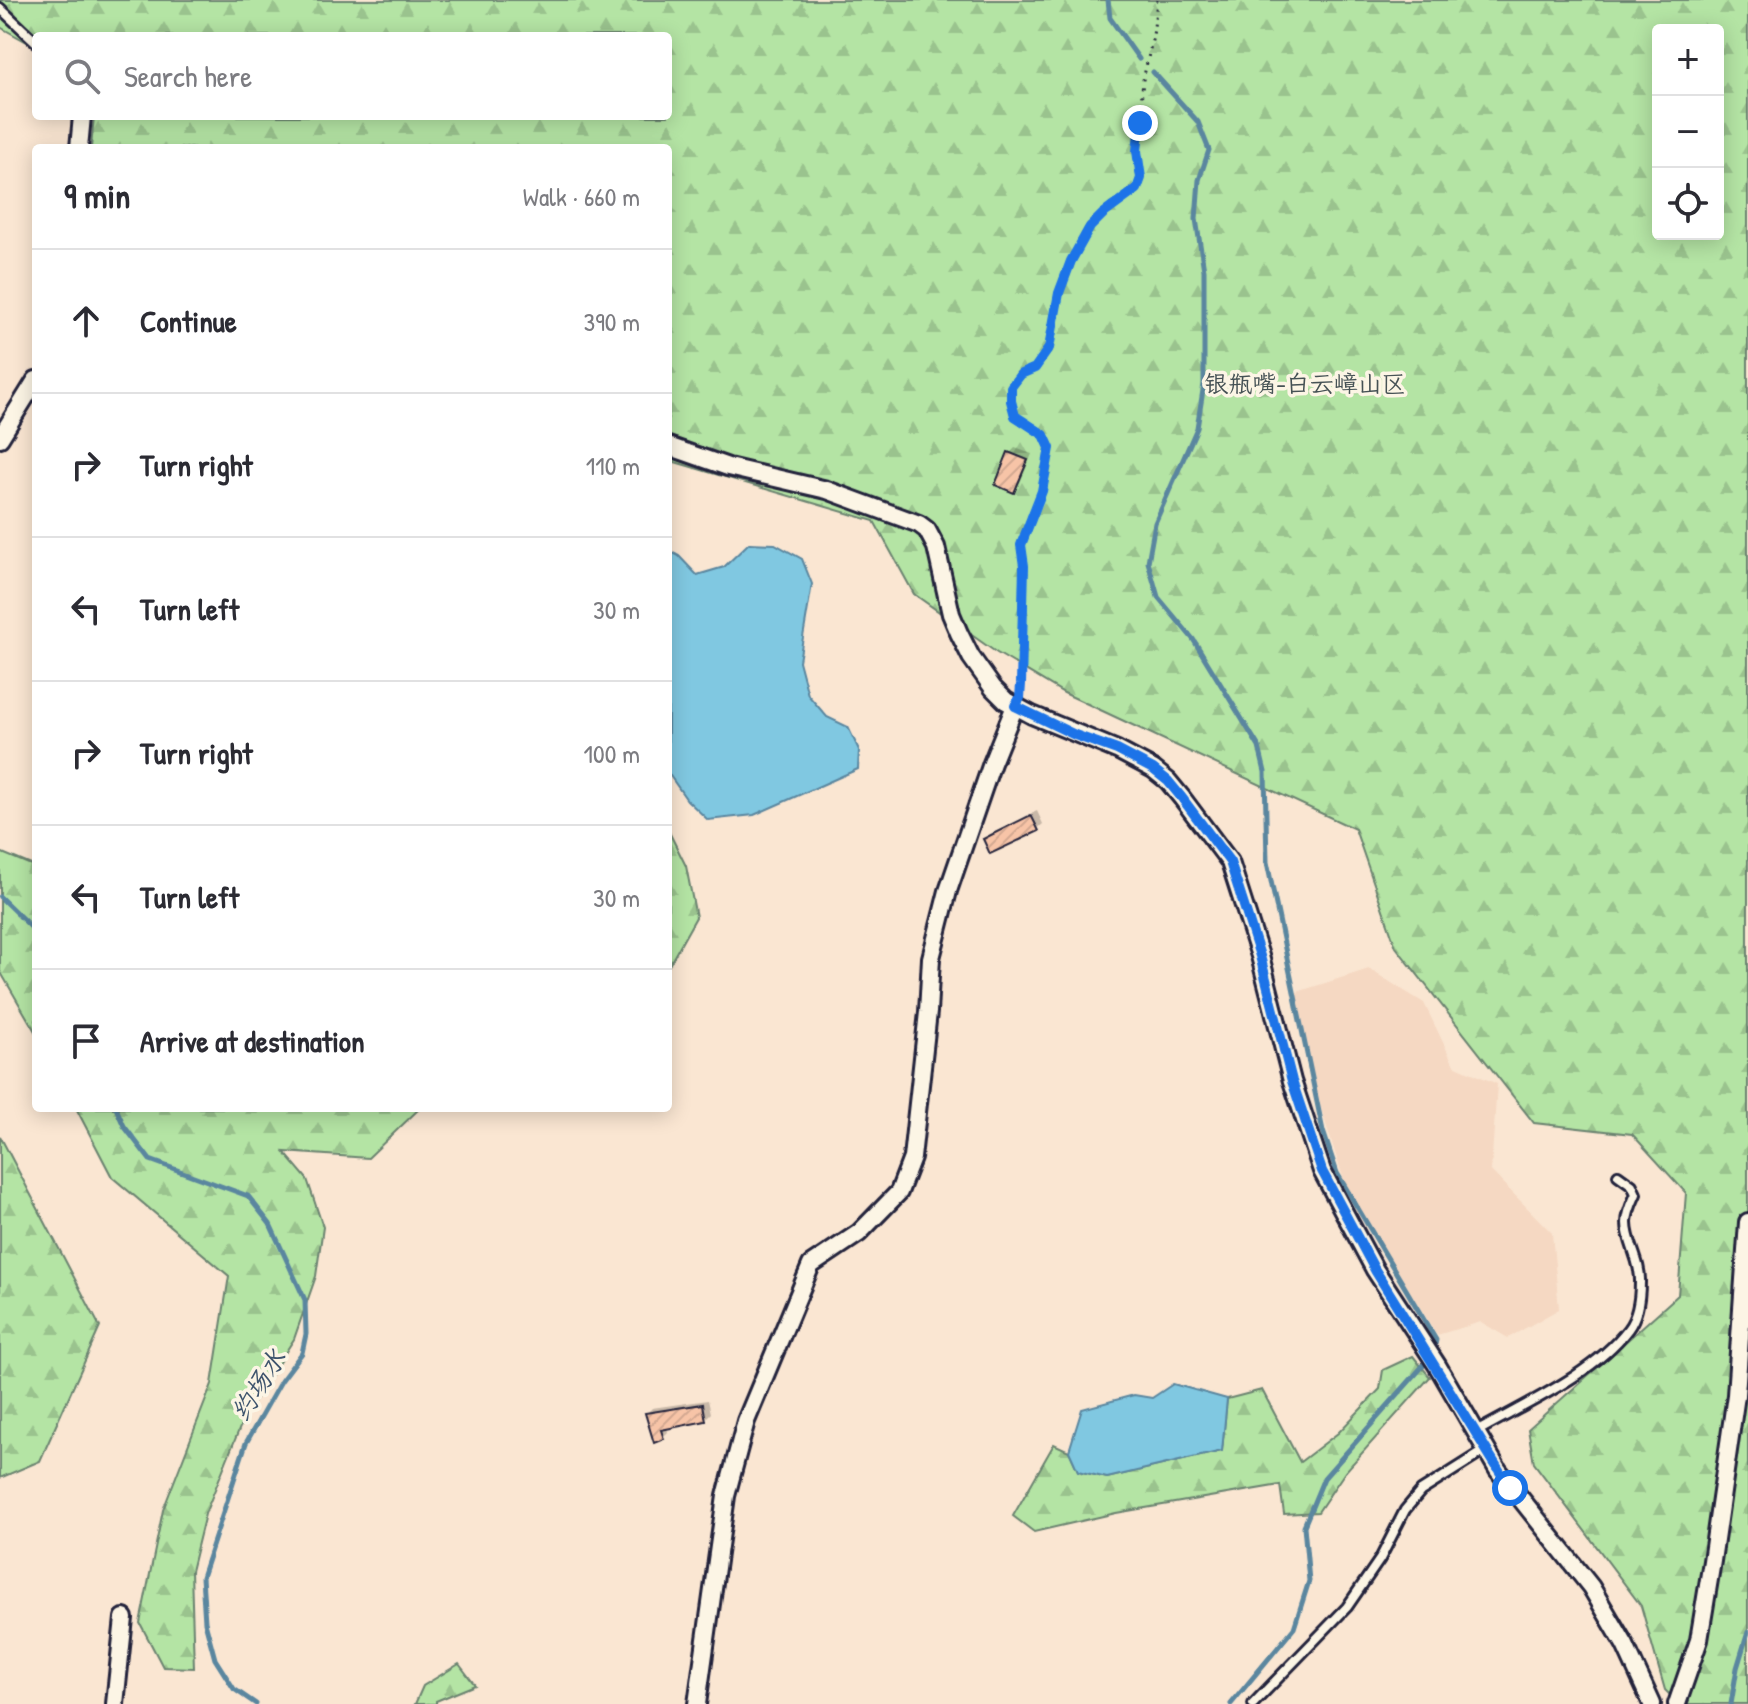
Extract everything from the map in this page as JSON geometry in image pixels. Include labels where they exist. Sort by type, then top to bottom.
[{"type":"street","points":[[79,144],[82,120]]},
{"type":"street","points":[[0,438],[32,386]]},
{"type":"street","points":[[672,447],[728,467],[827,490],[896,514],[927,530],[936,547],[951,614],[971,657],[993,688],[1015,706],[1153,769],[1175,790],[1230,862],[1260,956],[1292,1081],[1322,1171],[1375,1270],[1437,1365],[1510,1488],[1591,1587],[1625,1645],[1652,1704]]},
{"type":"street","points":[[697,1704],[726,1496],[746,1421],[811,1265],[859,1233],[899,1192],[912,1158],[931,958],[948,891],[1015,706]]},
{"type":"street","points":[[1677,1704],[1699,1640],[1712,1561],[1736,1395],[1748,1222]]},
{"type":"street","points":[[115,1704],[124,1618]]},
{"type":"lane","points":[[0,8],[32,38]]},
{"type":"lane","points":[[1476,1432],[1581,1371],[1608,1351],[1630,1327],[1639,1304],[1638,1259],[1627,1225],[1636,1194],[1632,1185],[1618,1175]]},
{"type":"lane","points":[[1253,1704],[1347,1607],[1380,1559],[1405,1510],[1421,1491],[1486,1450]]},
{"type":"path","points":[[1015,706],[1020,698],[1021,684],[1024,566],[1021,545],[1042,491],[1050,448],[1044,435],[1015,416],[1011,387],[1021,374],[1035,368],[1049,348],[1059,293],[1071,261],[1090,227],[1137,189],[1141,178],[1137,151],[1143,80],[1157,0]]},
{"type":"shaded area","points":[[1369,969],[1424,1003],[1454,1065],[1497,1084],[1491,1171],[1552,1233],[1559,1309],[1508,1338],[1481,1322],[1437,1335],[1347,1190],[1309,1071],[1294,993]]},
{"type":"green space","name":"银瓶嘴-白云嶂山区","points":[[0,0],[1748,0],[1748,1704],[1679,1704],[1665,1690],[1641,1606],[1534,1463],[1528,1429],[1678,1295],[1686,1193],[1632,1134],[1534,1123],[1396,947],[1355,829],[1064,693],[997,653],[914,594],[874,521],[672,461],[672,144],[91,144],[94,120],[672,120],[672,32],[32,32],[32,45],[0,27]]},
{"type":"green space","points":[[672,838],[686,866],[696,917],[672,960]]},
{"type":"green space","points":[[0,852],[32,865],[32,1026],[0,971]]},
{"type":"green space","points":[[78,1112],[416,1112],[368,1158],[284,1152],[307,1179],[323,1227],[316,1276],[294,1339],[245,1415],[205,1514],[191,1571],[194,1668],[163,1667],[140,1623],[163,1510],[212,1384],[229,1276],[112,1177]]},
{"type":"green space","points":[[0,1136],[100,1327],[40,1461],[0,1478]]},
{"type":"green space","points":[[1413,1356],[1430,1377],[1345,1472],[1318,1512],[1284,1514],[1280,1485],[1116,1513],[1034,1532],[1013,1516],[1054,1444],[1069,1451],[1078,1471],[1107,1478],[1222,1451],[1227,1399],[1262,1390],[1300,1462],[1338,1433],[1380,1389],[1383,1370]]},
{"type":"green space","points":[[459,1664],[475,1685],[436,1701],[436,1704],[415,1704],[423,1686]]},
{"type":"water","points":[[749,543],[775,544],[802,559],[812,584],[799,661],[808,695],[827,717],[848,727],[859,750],[858,769],[754,815],[708,820],[687,800],[672,779],[672,552],[697,575],[724,567]]},
{"type":"water","points":[[1173,1384],[1227,1399],[1222,1451],[1107,1478],[1078,1471],[1069,1451],[1082,1409],[1134,1395],[1152,1398]]},
{"type":"building","points":[[1008,452],[1028,460],[1014,493],[995,485]]},
{"type":"building","points":[[1031,815],[1039,831],[990,854],[983,839]]},
{"type":"building","points":[[703,1404],[706,1421],[661,1430],[664,1439],[654,1443],[645,1413]]},
{"type":"waterway","points":[[1108,0],[1110,18],[1139,59]]},
{"type":"waterway","points":[[1153,72],[1198,122],[1209,150],[1199,180],[1196,219],[1204,270],[1204,384],[1197,428],[1155,523],[1148,562],[1158,597],[1193,639],[1259,747],[1265,772],[1267,862],[1323,1131],[1337,1173],[1436,1340],[1434,1350]]},
{"type":"waterway","name":"约场水","points":[[0,897],[32,928]]},
{"type":"waterway","name":"约场水","points":[[118,1112],[124,1126],[150,1160],[248,1196],[270,1224],[305,1300],[306,1334],[302,1353],[281,1381],[246,1443],[202,1577],[205,1622],[215,1659],[234,1689],[256,1704]]},
{"type":"waterway","points":[[1231,1704],[1294,1628],[1309,1581],[1304,1526],[1324,1478],[1429,1359]]},
{"type":"waterway","points":[[1731,1704],[1737,1668],[1748,1632]]},
{"type":"route","points":[[1140,123],[1137,151],[1141,178],[1137,189],[1090,227],[1071,261],[1059,293],[1049,348],[1035,368],[1021,374],[1011,387],[1015,416],[1050,442],[1042,491],[1021,545],[1024,566],[1021,684],[1020,698],[1015,706],[1153,769],[1168,781],[1230,862],[1260,956],[1292,1081],[1322,1171],[1375,1270],[1437,1365],[1510,1488]]}]
